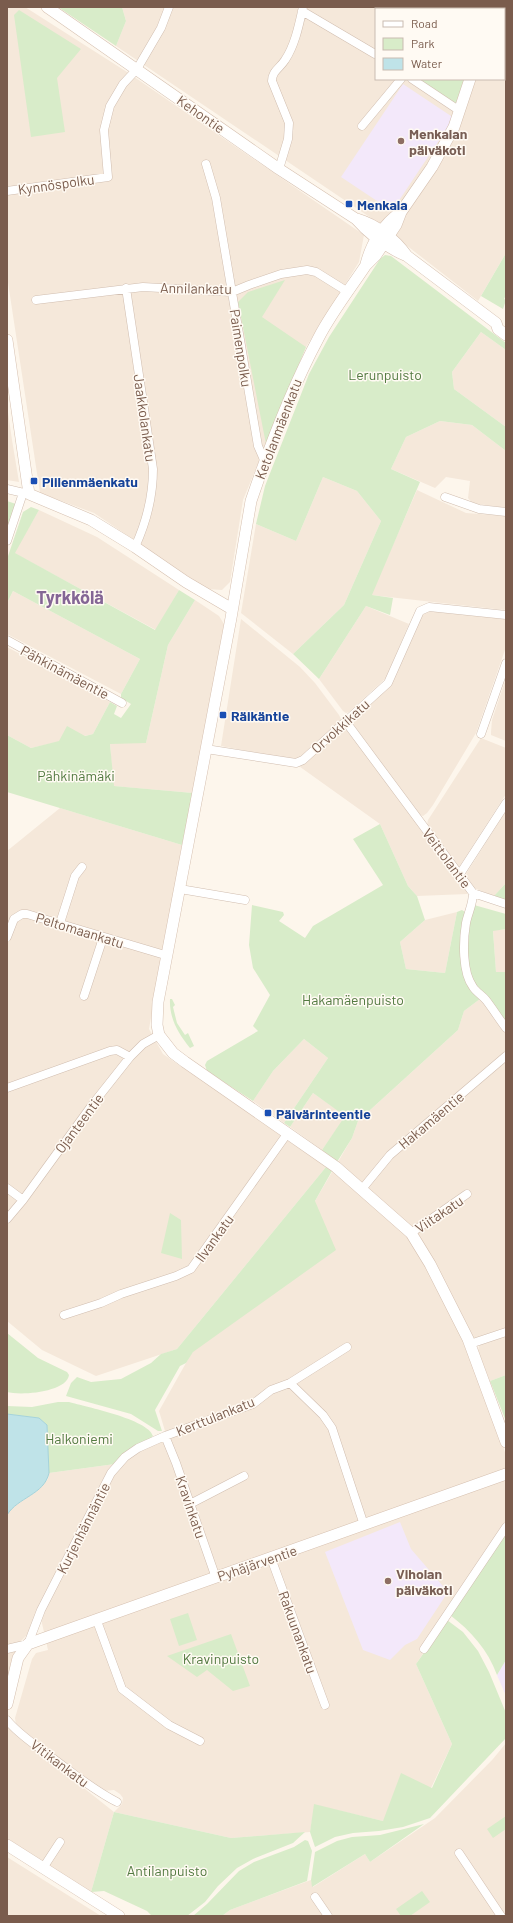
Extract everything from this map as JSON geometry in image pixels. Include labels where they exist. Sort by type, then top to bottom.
[{"type":"street","name":"Kehontie","points":[[47,7],[279,169],[356,219],[370,223],[383,237],[398,243],[407,256],[501,324],[498,329],[506,335]]},
{"type":"street","points":[[137,69],[161,28],[169,7]]},
{"type":"street","points":[[279,169],[288,139],[289,123],[272,81],[272,76],[276,69],[284,61],[293,45],[303,9],[375,54]]},
{"type":"street","name":"Kynnöspolku","points":[[7,191],[108,177],[104,130],[107,115],[114,98],[123,84],[137,69]]},
{"type":"street","points":[[362,126],[401,80]]},
{"type":"street","points":[[414,80],[460,111]]},
{"type":"street","name":"Ketolanmäenkatu","points":[[232,609],[251,501],[301,372],[319,336],[366,265],[369,251],[383,237],[389,220],[401,212],[432,167],[460,111],[470,80]]},
{"type":"street","name":"Paimenpolku","points":[[206,164],[216,198],[258,446],[265,462]]},
{"type":"street","name":"Annilankatu","points":[[36,300],[126,288],[162,288],[232,292],[282,274],[307,270],[316,272],[348,292]]},
{"type":"street","name":"Jaakkolankatu","points":[[126,288],[153,468],[153,484],[144,526],[135,547]]},
{"type":"street","points":[[7,340],[26,494],[7,541]]},
{"type":"street","points":[[7,489],[26,494],[91,520],[135,547],[186,582],[232,609],[180,888],[165,956],[158,1002],[157,1025],[160,1035],[173,1053],[336,1167],[411,1233],[430,1264],[470,1344],[506,1442]]},
{"type":"street","points":[[445,497],[479,509],[506,512]]},
{"type":"street","name":"Orvokkikatu","points":[[206,749],[296,763],[303,760],[388,683],[417,615],[424,607],[506,615]]},
{"type":"street","name":"Pähkinämäentie","points":[[7,640],[122,704]]},
{"type":"street","points":[[482,734],[506,663]]},
{"type":"street","name":"Veittolantie","points":[[346,722],[473,893],[473,902],[468,911],[466,924],[464,960],[472,986],[486,1000],[506,1028]]},
{"type":"street","points":[[460,874],[506,803]]},
{"type":"street","points":[[60,923],[75,876],[82,867]]},
{"type":"street","points":[[180,888],[245,900]]},
{"type":"street","points":[[473,893],[506,904]]},
{"type":"street","name":"Peltomaankatu","points":[[7,937],[14,919],[22,914],[60,923],[165,956]]},
{"type":"street","points":[[84,996],[104,938]]},
{"type":"street","name":"Ojanteentie","points":[[7,1219],[23,1200],[74,1128],[130,1057],[143,1044],[160,1035]]},
{"type":"street","points":[[7,1088],[110,1051],[117,1050],[130,1057]]},
{"type":"street","name":"Hakamäentie","points":[[362,1189],[390,1155],[506,1056]]},
{"type":"street","name":"Ilvankatu","points":[[64,1315],[101,1304],[121,1294],[176,1276],[191,1269],[288,1134]]},
{"type":"street","points":[[7,1188],[23,1200]]},
{"type":"street","name":"Viitakatu","points":[[411,1233],[467,1194]]},
{"type":"street","points":[[470,1344],[506,1332]]},
{"type":"street","name":"Kerttulankatu","points":[[165,1436],[253,1404],[271,1390],[290,1383],[347,1347]]},
{"type":"street","points":[[290,1383],[323,1415],[332,1428],[364,1525]]},
{"type":"street","name":"Kravinkatu","points":[[165,1436],[176,1463],[216,1578]]},
{"type":"street","name":"Kurjenhännäntie","points":[[28,1644],[41,1610],[112,1473],[125,1457],[138,1448],[165,1436]]},
{"type":"street","name":"Pyhäjärventie","points":[[7,1649],[28,1644],[97,1621],[506,1474]]},
{"type":"street","points":[[190,1504],[244,1476]]},
{"type":"street","points":[[424,1649],[506,1527]]},
{"type":"street","name":"Rakuunankatu","points":[[271,1558],[325,1705]]},
{"type":"street","points":[[97,1621],[122,1689],[169,1725],[200,1741]]},
{"type":"street","points":[[7,1704],[18,1658],[28,1644]]},
{"type":"street","name":"Vitikankatu","points":[[7,1720],[31,1742],[101,1794],[117,1802]]},
{"type":"street","points":[[43,1868],[60,1842]]},
{"type":"street","points":[[7,1845],[119,1916]]},
{"type":"street","points":[[459,1853],[501,1916]]},
{"type":"street","points":[[315,1897],[328,1916]]},
{"type":"shaded area","points":[[7,7],[25,7],[127,72],[364,235],[359,262],[306,347],[243,500],[230,582],[222,590],[207,589],[94,513],[40,493],[7,276]]},
{"type":"shaded area","points":[[122,7],[506,7],[506,253],[478,301],[374,220],[116,46],[126,21]]},
{"type":"shaded area","name":"Menkalan päiväkoti","points":[[403,84],[454,118],[392,211],[341,177]]},
{"type":"shaded area","points":[[481,332],[506,350],[506,427],[454,389],[452,372]]},
{"type":"shaded area","points":[[7,405],[12,440],[19,482],[7,480]]},
{"type":"shaded area","points":[[440,421],[472,425],[506,451],[506,508],[472,503],[468,498],[470,481],[446,477],[435,488],[391,469],[406,437]]},
{"type":"shaded area","points":[[323,477],[357,491],[381,521],[344,605],[293,654],[241,613],[256,524],[296,541]]},
{"type":"shaded area","points":[[417,490],[466,513],[506,516],[506,609],[504,610],[371,595]]},
{"type":"shaded area","points":[[39,510],[97,537],[179,590],[156,630],[14,553]]},
{"type":"shaded area","points":[[13,591],[140,659],[121,694],[7,634],[7,603]]},
{"type":"shaded area","points":[[195,600],[219,616],[224,624],[193,793],[113,786],[110,743],[146,743],[168,645]]},
{"type":"shaded area","points":[[366,606],[409,624],[386,678],[349,712],[346,713],[319,679]]},
{"type":"shaded area","points":[[427,611],[505,619],[506,647],[476,733],[433,805],[423,816],[419,815],[354,726],[354,723],[355,719],[391,684],[423,613]]},
{"type":"shaded area","points":[[241,619],[300,667],[315,683],[339,715],[346,729],[467,889],[467,894],[417,896],[408,886],[380,824],[289,759],[221,746]]},
{"type":"shaded area","points":[[7,647],[110,702],[93,734],[31,748],[7,735]]},
{"type":"shaded area","points":[[506,678],[506,741],[491,735],[491,732],[492,720]]},
{"type":"shaded area","points":[[481,738],[506,748],[506,794],[459,867],[427,825],[428,820]]},
{"type":"shaded area","points":[[60,808],[182,845],[149,1029],[163,1054],[326,1167],[177,1349],[96,1376],[42,1350],[7,1321],[7,851]]},
{"type":"shaded area","points":[[506,811],[506,883],[494,896],[474,888],[465,877]]},
{"type":"shaded area","points":[[457,912],[445,973],[406,969],[400,942],[425,920]]},
{"type":"shaded area","points":[[506,929],[506,972],[496,973],[493,930]]},
{"type":"shaded area","points":[[480,999],[506,1023],[506,1329],[466,1342],[506,1455],[506,1532],[416,1664],[452,1744],[431,1788],[383,1821],[315,1805],[310,1832],[231,1838],[114,1812],[122,1804],[123,1798],[120,1794],[114,1790],[102,1791],[16,1725],[15,1718],[32,1659],[36,1653],[48,1650],[41,1619],[115,1473],[128,1458],[168,1431],[165,1431],[159,1411],[191,1354],[315,1201],[352,1138],[358,1121],[458,1030],[464,1011]]},
{"type":"shaded area","points":[[304,1039],[328,1058],[284,1123],[253,1101],[273,1071]]},
{"type":"shaded area","points":[[313,1093],[346,1116],[322,1150],[290,1127]]},
{"type":"shaded area","points":[[506,1334],[506,1375],[490,1381],[478,1350],[479,1346],[482,1343]]},
{"type":"shaded area","points":[[115,1464],[28,1634],[20,1642],[7,1646],[7,1515],[11,1508],[37,1491],[48,1479],[49,1473]]},
{"type":"shaded area","name":"Viholan päiväkoti","points":[[400,1522],[411,1549],[448,1592],[417,1639],[405,1645],[390,1660],[363,1650],[325,1552]]},
{"type":"shaded area","points":[[16,1651],[7,1685],[7,1653]]},
{"type":"shaded area","points":[[506,1660],[506,1696],[497,1675]]},
{"type":"shaded area","points":[[7,1727],[114,1812],[91,1892],[7,1839]]},
{"type":"shaded area","points":[[506,1743],[506,1916],[222,1916],[230,1910],[311,1880],[313,1887],[365,1854],[370,1862],[435,1818],[493,1759]]},
{"type":"shaded area","points":[[7,1857],[101,1916],[7,1916]]},
{"type":"green space","points":[[58,7],[122,7],[126,21],[116,46]]},
{"type":"green space","points":[[19,10],[81,49],[57,78],[65,132],[31,137],[14,15]]},
{"type":"green space","points":[[420,80],[464,80],[457,104]]},
{"type":"green space","points":[[506,253],[506,295],[504,299],[506,300],[503,309],[481,296]]},
{"type":"green space","name":"Lerunpuisto","points":[[385,255],[391,256],[506,343],[506,350],[481,332],[452,372],[454,389],[506,427],[506,451],[472,425],[440,421],[406,437],[391,469],[420,482],[372,595],[393,598],[390,615],[366,606],[319,679],[293,654],[344,605],[381,521],[357,491],[323,477],[296,541],[256,524],[265,486],[309,374],[329,337],[380,259]]},
{"type":"green space","points":[[285,280],[262,317],[306,347],[266,444],[238,302],[248,292]]},
{"type":"green space","points":[[7,501],[16,504],[7,530]]},
{"type":"green space","name":"Pähkinämäki","points":[[31,507],[39,510],[15,553],[155,630],[179,590],[195,600],[168,645],[146,743],[110,744],[114,786],[193,793],[182,845],[7,792],[7,735],[31,748],[59,741],[67,726],[85,736],[93,734],[110,702],[117,706],[114,714],[121,718],[131,704],[121,698],[121,694],[140,659],[13,591],[7,603],[7,559],[23,512]]},
{"type":"green space","name":"Hakamäenpuisto","points":[[380,824],[408,886],[417,896],[425,920],[400,942],[406,969],[445,973],[457,912],[462,910],[465,912],[462,960],[480,999],[464,1011],[458,1030],[358,1121],[352,1138],[337,1162],[322,1150],[345,1116],[313,1093],[290,1127],[284,1123],[328,1058],[304,1039],[273,1071],[253,1101],[207,1071],[205,1065],[207,1061],[258,1031],[253,1026],[270,995],[253,968],[249,945],[252,905],[283,912],[284,915],[279,921],[305,938],[313,926],[383,885],[353,839]]},
{"type":"green space","points":[[506,883],[506,900],[494,896]]},
{"type":"green space","points":[[474,905],[506,914],[506,929],[493,931],[496,972],[506,972],[506,1023],[480,994],[470,976],[466,945]]},
{"type":"green space","points":[[170,999],[172,999],[175,1005],[173,1007],[177,1023],[185,1035],[188,1033],[194,1046],[190,1048],[175,1025],[171,1013]]},
{"type":"green space","points":[[326,1167],[332,1171],[315,1201],[336,1250],[193,1352],[186,1363],[180,1366],[155,1410],[162,1431],[158,1431],[131,1414],[66,1396],[71,1383],[77,1377],[91,1382],[121,1379],[151,1363],[161,1354],[177,1349]]},
{"type":"green space","points":[[170,1213],[181,1220],[182,1259],[161,1253]]},
{"type":"green space","points":[[7,1333],[38,1358],[67,1372],[69,1375],[66,1381],[52,1389],[32,1393],[7,1392]]},
{"type":"green space","points":[[506,1375],[506,1421],[490,1381]]},
{"type":"green space","name":"Halkoniemi","points":[[58,1402],[69,1402],[116,1414],[140,1424],[149,1430],[153,1436],[115,1464],[49,1473],[47,1425],[39,1418],[7,1414],[7,1406],[32,1407]]},
{"type":"green space","points":[[506,1532],[506,1660],[497,1675],[484,1649],[472,1634],[450,1615]]},
{"type":"green space","points":[[188,1613],[197,1640],[179,1646],[170,1619]]},
{"type":"green space","points":[[447,1620],[463,1632],[478,1651],[489,1672],[506,1713],[506,1738],[430,1818],[403,1827],[353,1833],[335,1837],[315,1847],[310,1832],[314,1804],[383,1821],[401,1773],[432,1788],[452,1744],[416,1664]]},
{"type":"green space","name":"Kravinpuisto","points":[[231,1634],[250,1686],[233,1691],[207,1670],[197,1677],[167,1656]]},
{"type":"green space","name":"Antilanpuisto","points":[[114,1812],[231,1838],[305,1832],[293,1843],[253,1859],[237,1868],[218,1886],[205,1902],[187,1916],[152,1916],[147,1911],[104,1891],[91,1892]]},
{"type":"green space","points":[[506,1816],[506,1829],[493,1838],[487,1829]]},
{"type":"green space","points":[[424,1824],[370,1862],[365,1854],[312,1887],[311,1880],[315,1852],[337,1841],[352,1837],[380,1835]]},
{"type":"green space","points":[[305,1840],[308,1841],[312,1851],[307,1881],[230,1910],[222,1916],[193,1916],[207,1904],[239,1871],[254,1862],[294,1847]]},
{"type":"green space","points":[[422,1891],[430,1902],[410,1916],[401,1916],[396,1909]]},
{"type":"water","points":[[7,1414],[39,1418],[47,1425],[49,1473],[42,1486],[18,1504],[7,1515]]},
{"type":"place","name":"Menkalan päiväkoti","points":[[401,141]]},
{"type":"place","name":"Menkala","points":[[349,204]]},
{"type":"place","name":"Piilenmäenkatu","points":[[34,481]]},
{"type":"place","name":"Räikäntie","points":[[223,715]]},
{"type":"place","name":"Päivärinteentie","points":[[268,1113]]},
{"type":"place","name":"Viholan päiväkoti","points":[[388,1581]]},
{"type":"district","name":"Tyrkkölä","points":[[70,597]]}]
